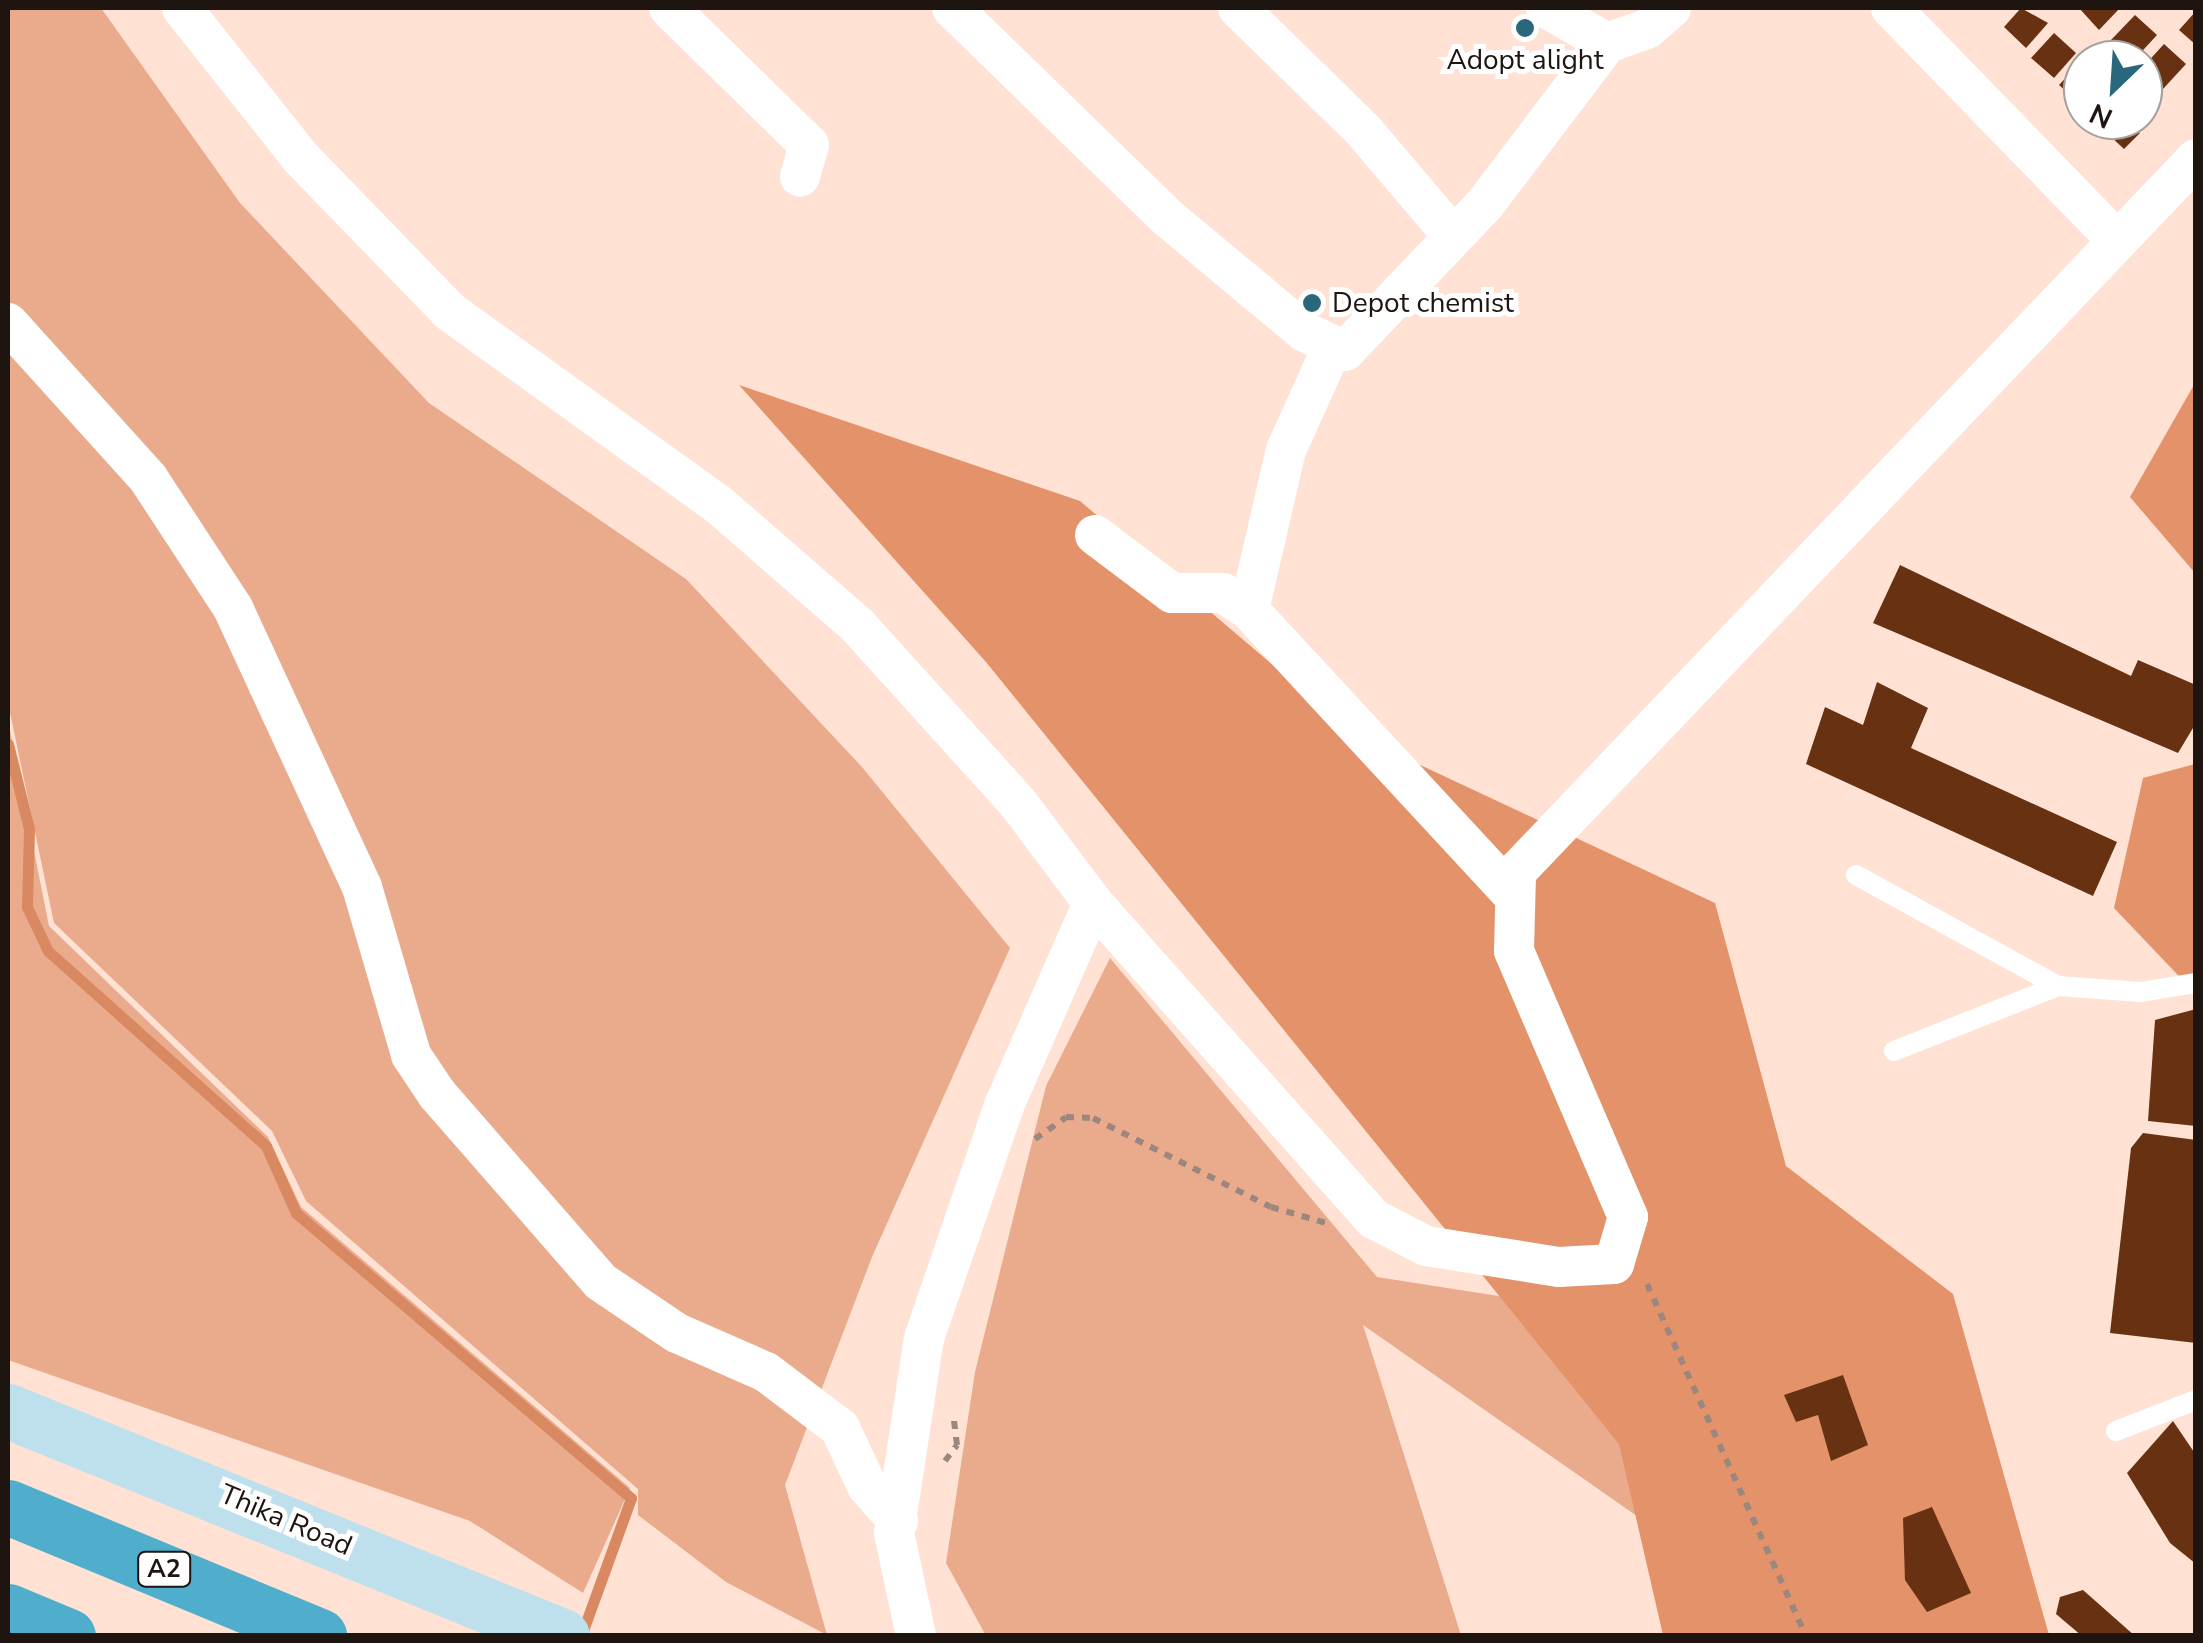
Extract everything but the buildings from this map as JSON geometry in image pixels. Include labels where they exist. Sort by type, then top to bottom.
[{"type":"highway","name":"A2","points":[[8,1507],[319,1636]]},
{"type":"highway","points":[[8,1611],[68,1636]]},
{"type":"main road","name":"Thika Road","points":[[8,1412],[538,1625]]},
{"type":"street","points":[[182,8],[300,156],[449,311],[719,505],[858,626],[1018,803],[1093,903],[1374,1219],[1426,1246],[1558,1267],[1614,1264],[1628,1242],[1596,1129],[1514,951],[1512,894],[1529,849],[2196,158]]},
{"type":"street","points":[[669,8],[809,145],[800,177]]},
{"type":"street","points":[[952,8],[1168,218],[1332,348],[1357,345],[1565,108],[1607,42],[1648,29],[1672,8]]},
{"type":"street","points":[[1238,8],[1363,130],[1453,236]]},
{"type":"street","points":[[1546,8],[1607,42]]},
{"type":"street","points":[[1892,8],[2116,239]]},
{"type":"street","points":[[8,323],[148,478],[233,608],[362,887],[412,1055],[448,1109],[601,1282],[677,1334],[766,1372],[840,1428],[867,1486],[898,1506]]},
{"type":"street","points":[[1249,610],[1286,450],[1332,348]]},
{"type":"street","points":[[1095,535],[1172,593],[1223,593],[1249,610],[1512,894]]},
{"type":"street","points":[[916,1636],[894,1561],[898,1506],[924,1338],[963,1214],[1093,903]]},
{"type":"lane","points":[[1856,875],[2058,986],[2141,992],[2196,982]]},
{"type":"lane","points":[[1894,1051],[2058,986]]},
{"type":"lane","points":[[2116,1431],[2196,1400]]},
{"type":"path","points":[[1022,1152],[1066,1117],[1093,1118],[1271,1207],[1320,1222],[1374,1219]]},
{"type":"path","points":[[1628,1242],[1806,1636]]},
{"type":"path","points":[[898,1506],[957,1445],[950,1406]]},
{"type":"shaded area","points":[[8,8],[101,8],[240,203],[429,403],[686,579],[862,767],[1010,948],[872,1257],[785,1485],[827,1635],[726,1582],[638,1515],[638,1489],[306,1201],[272,1131],[54,923],[8,703]]},
{"type":"shaded area","points":[[2195,383],[2195,573],[2130,497]]},
{"type":"shaded area","points":[[739,385],[1080,501],[1354,734],[1715,903],[1786,1166],[1953,1294],[2049,1635],[1663,1635],[1619,1444],[986,662]]},
{"type":"shaded area","points":[[8,720],[49,926],[268,1137],[301,1207],[630,1488],[583,1593],[470,1521],[8,1360]]},
{"type":"shaded area","points":[[2195,764],[2195,993],[2114,908],[2143,778]]},
{"type":"shaded area","points":[[1110,958],[1377,1277],[1614,1314],[1720,1574],[1363,1325],[1461,1635],[985,1634],[946,1563],[975,1372],[1046,1086]]},
{"type":"waterway","points":[[8,744],[29,829],[27,907],[48,951],[266,1146],[296,1213],[631,1498],[581,1636]]},
{"type":"place","name":"Adopt alight","points":[[1525,28]]},
{"type":"place","name":"Depot chemist","points":[[1312,303]]}]
